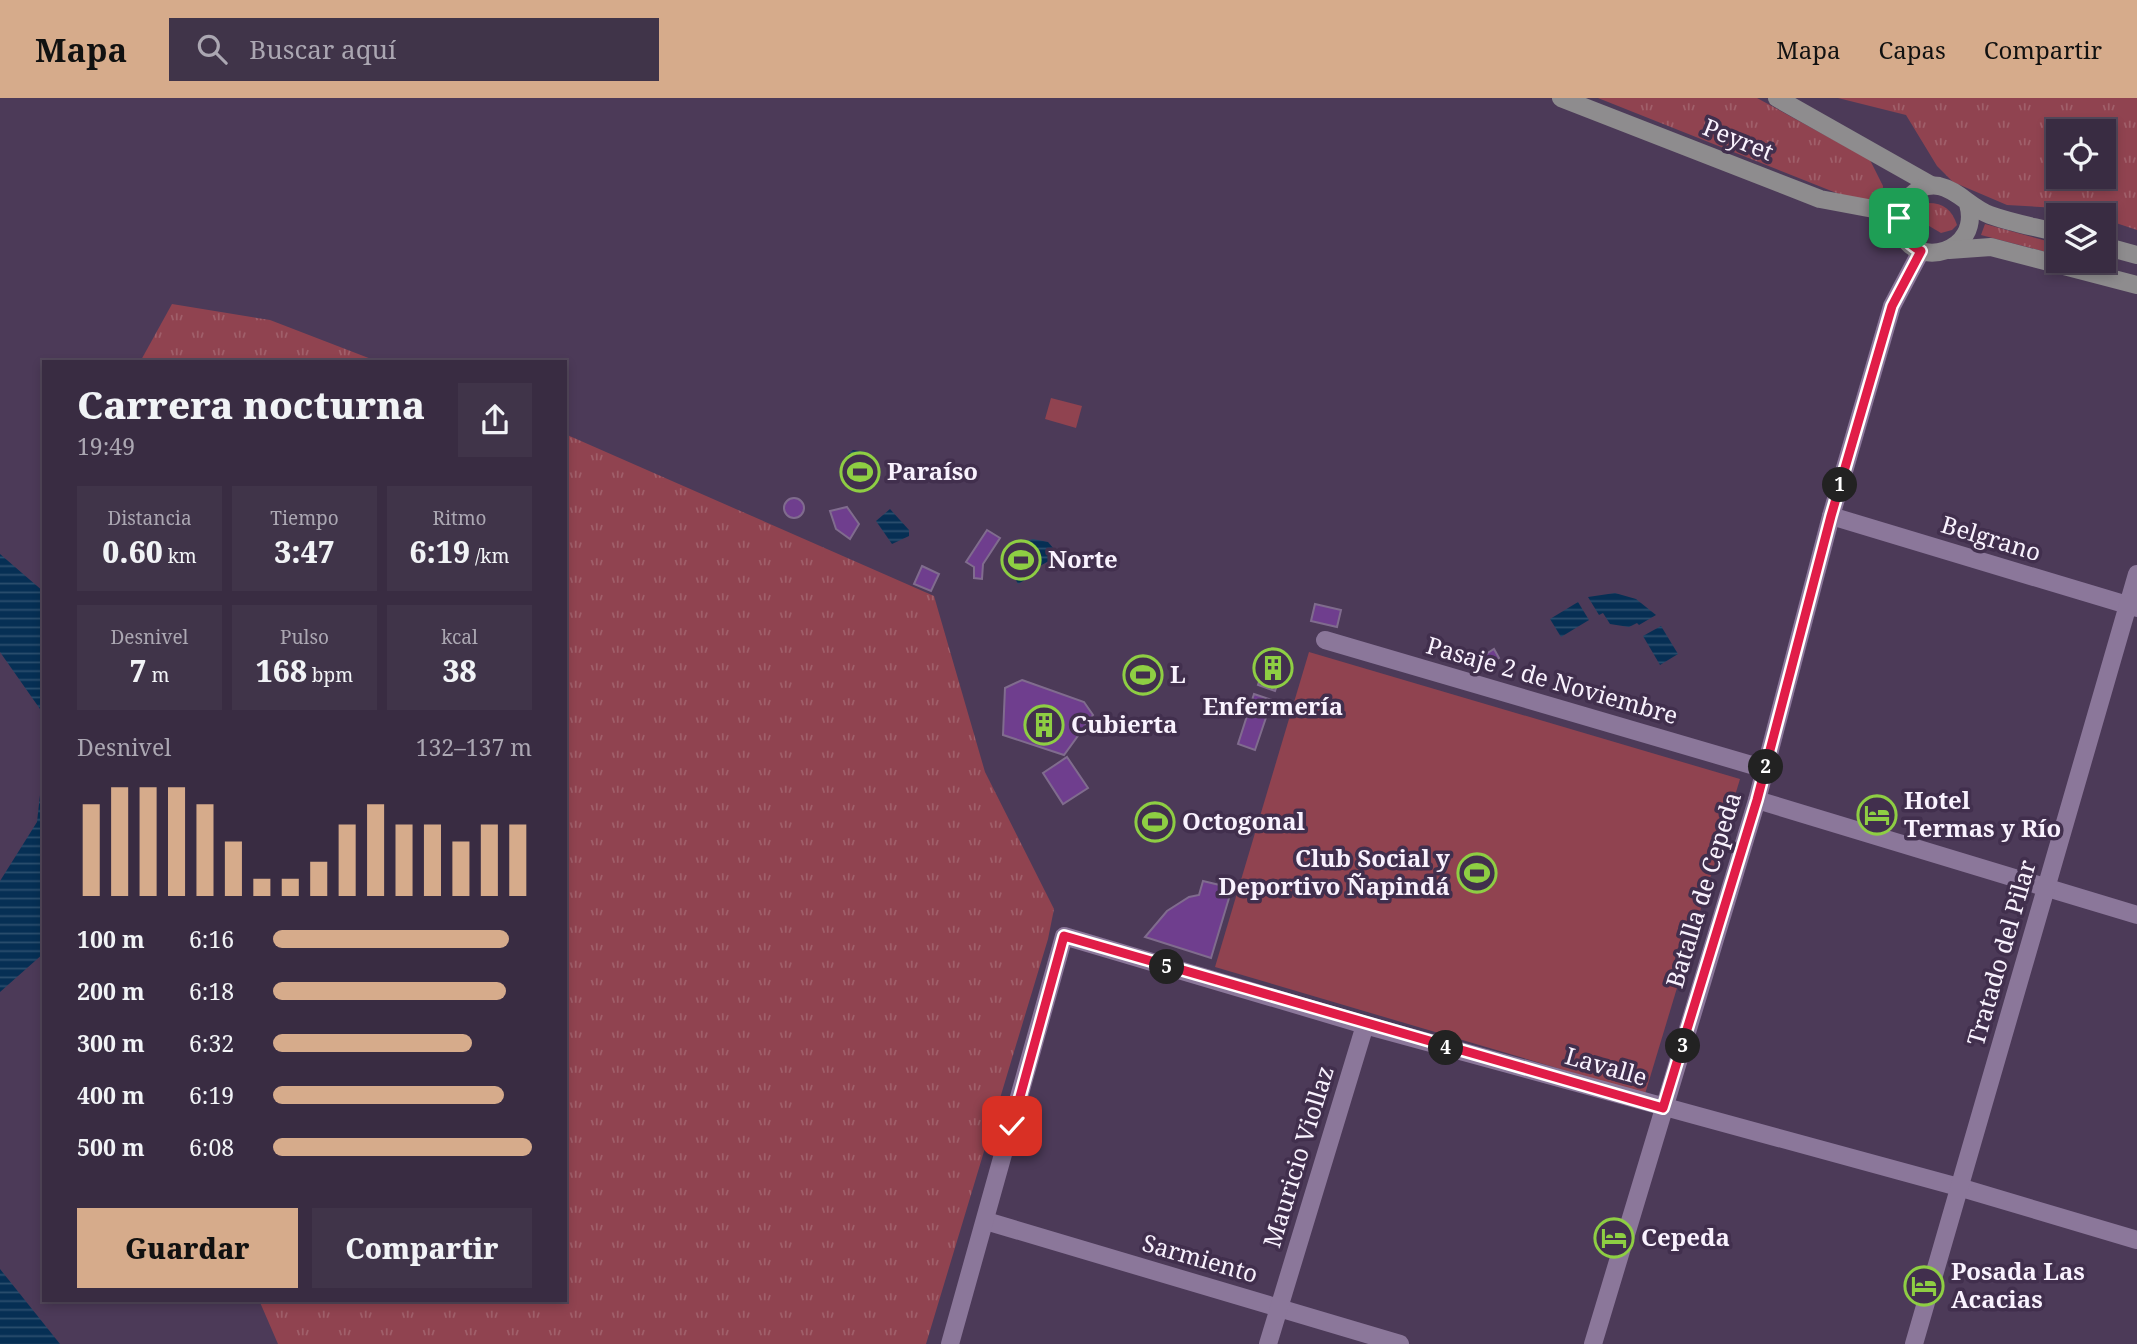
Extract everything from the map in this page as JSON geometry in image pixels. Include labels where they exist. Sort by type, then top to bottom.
[{"type":"street","name":"Peyret","points":[[1561,98],[1820,199],[1900,214]]},
{"type":"street","name":"Peyret","points":[[1777,98],[1931,186]]},
{"type":"street","points":[[2046,230],[1989,215],[1951,191],[1931,186],[1916,191],[1903,205],[1900,214],[1901,231],[1908,245],[1921,251],[1991,247],[2137,285]]},
{"type":"street","points":[[1945,251],[1962,242],[1971,227],[1968,204]]},
{"type":"street","points":[[2116,249],[2137,255]]},
{"type":"street","name":"Batalla de Cepeda","points":[[1593,1344],[1757,800],[1831,516],[1892,306],[1921,251]]},
{"type":"street","name":"Belgrano","points":[[1831,516],[2132,607]]},
{"type":"street","name":"Tratado del Pilar","points":[[1914,1344],[1962,1188],[2046,888],[2132,607],[2137,574]]},
{"type":"street","name":"Pasaje 2 de Noviembre","points":[[1325,640],[1765,769]]},
{"type":"street","points":[[1757,800],[2137,915]]},
{"type":"street","name":"Lavalle","points":[[986,1222],[1064,936],[1365,1025],[1962,1188],[2137,1240]]},
{"type":"street","name":"Mauricio Viollaz","points":[[1268,1344],[1365,1025]]},
{"type":"street","points":[[950,1344],[986,1222]]},
{"type":"street","name":"Sarmiento","points":[[986,1222],[1400,1344]]},
{"type":"green space","points":[[1598,98],[1757,98],[1870,160],[1883,186],[1882,197],[1875,203],[1844,196]]},
{"type":"green space","points":[[1838,98],[2137,98],[2137,230],[2116,223],[2116,203],[2046,203],[2046,207],[2007,205],[1953,182],[1937,166],[1906,115]]},
{"type":"green space","points":[[1928,203],[1947,208],[1957,225],[1952,230],[1941,233],[1924,223],[1921,213]]},
{"type":"green space","points":[[1985,224],[2046,241],[2046,252],[1981,235]]},
{"type":"green space","points":[[172,304],[270,320],[374,360],[141,360]]},
{"type":"green space","points":[[1051,398],[1082,406],[1076,428],[1045,419]]},
{"type":"green space","points":[[567,435],[934,596],[985,772],[1054,909],[1048,939],[926,1344],[278,1344],[260,1302],[567,1302]]},
{"type":"green space","name":"Club Social y Deportivo Ñapindá","points":[[1309,652],[1740,779],[1645,1094],[1215,967]]},
{"type":"water","name":"Paraíso","points":[[853,450],[866,452],[870,458],[873,480],[855,485],[845,464],[848,454]]},
{"type":"water","name":"Paraíso","points":[[890,509],[909,530],[909,536],[892,544],[876,521]]},
{"type":"water","name":"Norte","points":[[1033,539],[1048,542],[1059,555],[1040,566],[1025,541]]},
{"type":"water","name":"Norte","points":[[1022,544],[1038,572],[1018,584],[1011,562],[1014,552]]},
{"type":"water","points":[[0,554],[42,590],[42,748],[40,709],[0,652]]},
{"type":"water","points":[[1615,593],[1636,599],[1656,615],[1639,625],[1637,623],[1629,627],[1610,624],[1603,613],[1599,615],[1588,597]]},
{"type":"water","points":[[1578,602],[1589,620],[1561,637],[1550,619]]},
{"type":"water","points":[[1661,626],[1678,654],[1660,665],[1643,636]]},
{"type":"water","points":[[42,777],[42,955],[0,992],[0,881],[37,822]]},
{"type":"water","points":[[0,1269],[60,1344],[0,1344]]},
{"type":"building","points":[[794,498],[801,501],[804,508],[801,515],[794,518],[787,515],[784,508],[787,501]]},
{"type":"building","points":[[847,507],[859,524],[850,539],[836,529],[830,511]]},
{"type":"building","points":[[987,530],[1000,538],[983,564],[982,579],[974,578],[974,567],[966,562]]},
{"type":"building","points":[[922,566],[939,574],[931,591],[914,584]]},
{"type":"building","points":[[1315,604],[1341,610],[1337,627],[1311,621]]},
{"type":"building","points":[[1494,649],[1499,658],[1488,665],[1483,656]]},
{"type":"building","name":"Enfermería","points":[[1269,652],[1286,657],[1275,691],[1258,685]]},
{"type":"building","name":"Cubierta","points":[[1022,680],[1084,702],[1093,715],[1064,755],[1003,735],[1005,688]]},
{"type":"building","points":[[1254,694],[1272,700],[1255,750],[1238,744]]},
{"type":"building","points":[[1067,757],[1088,788],[1063,804],[1043,773]]},
{"type":"building","points":[[1203,881],[1232,888],[1211,958],[1145,937],[1167,911],[1189,897],[1199,895]]},
{"type":"place","name":"Paraíso","points":[[860,472]]},
{"type":"place","name":"Norte","points":[[1021,560]]},
{"type":"place","name":"Enfermería","points":[[1273,668]]},
{"type":"place","name":"L","points":[[1143,675]]},
{"type":"place","name":"Cubierta","points":[[1044,725]]},
{"type":"place","name":"Hotel Termas y Río","points":[[1877,815]]},
{"type":"place","name":"Octogonal","points":[[1155,822]]},
{"type":"place","name":"Club Social y Deportivo Ñapindá","points":[[1477,873]]},
{"type":"place","name":"Cepeda","points":[[1614,1238]]},
{"type":"place","name":"Posada Las Acacias","points":[[1924,1286]]},
{"type":"route","points":[[1012,1126],[1064,936],[1365,1025],[1663,1108],[1757,800],[1831,516],[1892,306],[1921,251],[1908,245],[1901,231],[1899,218]]}]
